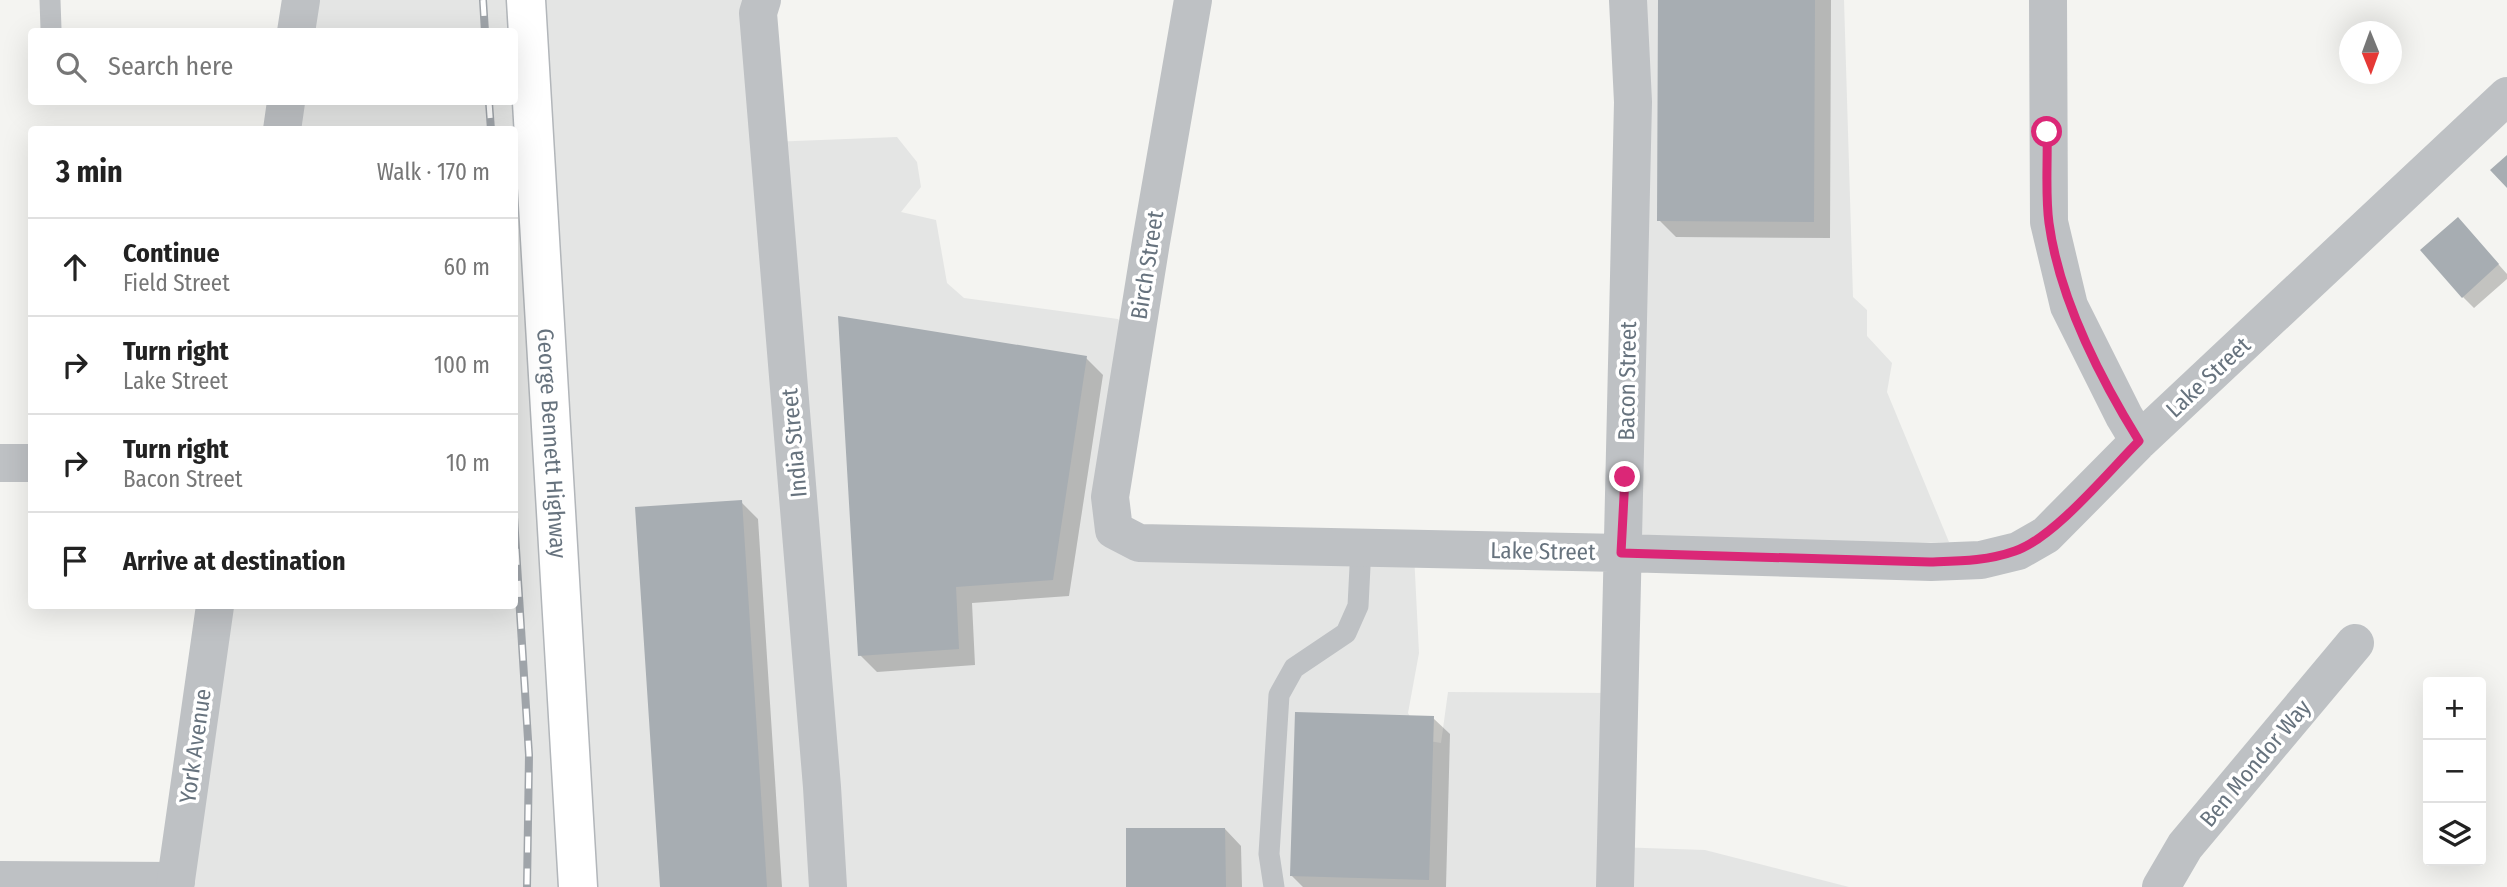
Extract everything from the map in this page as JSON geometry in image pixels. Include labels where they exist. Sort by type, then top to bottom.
[{"type":"main road","name":"George Bennett Highway","points":[[526,0],[578,887]]},
{"type":"street","points":[[297,28],[301,0]]},
{"type":"street","name":"India Street","points":[[762,0],[758,13],[828,887]]},
{"type":"street","name":"Birch Street","points":[[1114,530],[1111,497],[1153,228],[1193,0]]},
{"type":"street","name":"Bacon Street","points":[[1615,887],[1633,102],[1628,0]]},
{"type":"street","points":[[2048,0],[2047,132],[2051,233],[2069,306],[2139,441]]},
{"type":"street","name":"Lake Street","points":[[1114,530],[1139,543],[1930,562],[1981,560],[2018,551],[2046,535],[2139,441],[2507,96]]},
{"type":"street","points":[[283,126],[286,105]]},
{"type":"street","points":[[0,463],[28,463]]},
{"type":"street","name":"York Avenue","points":[[176,884],[215,609]]},
{"type":"street","name":"Ben Mondor Way","points":[[2161,887],[2185,846],[2355,643]]},
{"type":"street","points":[[0,880],[176,884]]},
{"type":"lane","points":[[50,0],[51,28]]},
{"type":"lane","points":[[1274,887],[1269,854],[1279,695],[1294,668],[1346,633],[1358,606],[1361,547]]},
{"type":"shaded area","points":[[292,0],[760,0],[770,142],[897,137],[917,162],[921,187],[901,212],[936,220],[947,283],[964,298],[1118,319],[1123,326],[1115,527],[1413,534],[1419,653],[1408,713],[1423,740],[1441,743],[1448,692],[1614,693],[1615,847],[1705,850],[1849,887],[168,887],[214,609],[518,609],[518,126],[273,126],[277,105],[518,105],[518,28],[288,28]]},
{"type":"shaded area","points":[[1623,0],[1844,0],[1853,297],[1867,310],[1867,336],[1892,363],[1887,392],[1949,542],[1886,544],[1622,536]]},
{"type":"building","points":[[1658,0],[1815,0],[1814,222],[1657,221]]},
{"type":"building","points":[[2507,155],[2507,188],[2490,170]]},
{"type":"building","points":[[2458,217],[2499,264],[2462,298],[2420,250]]},
{"type":"building","points":[[838,316],[1087,356],[1053,580],[956,587],[959,649],[858,656]]},
{"type":"building","points":[[742,500],[767,887],[660,887],[635,507]]},
{"type":"building","points":[[1295,712],[1434,716],[1429,880],[1290,876]]},
{"type":"building","points":[[1126,828],[1225,828],[1226,887],[1126,887]]},
{"type":"railway","points":[[483,0],[485,28]]},
{"type":"railway","points":[[489,105],[491,126]]},
{"type":"railway","points":[[518,580],[529,755],[527,887]]},
{"type":"route","points":[[1625,477],[1621,553],[1930,562],[1981,560],[2018,551],[2046,535],[2139,441],[2069,306],[2049,222],[2047,132]]}]
